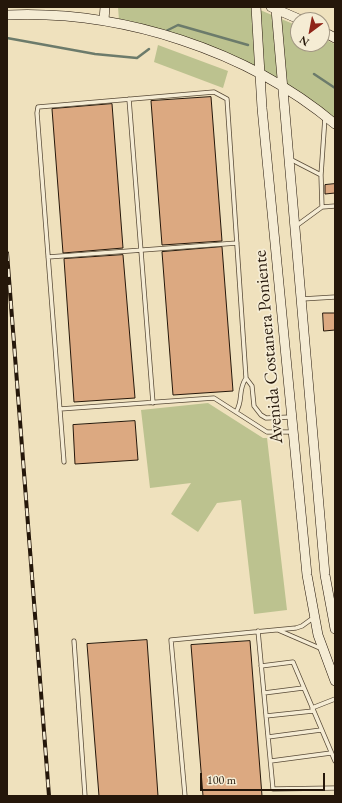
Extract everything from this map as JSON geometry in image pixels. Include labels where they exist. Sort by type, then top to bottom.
[{"type":"street","points":[[104,20],[105,7]]},
{"type":"street","name":"Avenida Costanera Poniente","points":[[256,7],[262,76],[263,116],[307,576],[314,617],[322,649],[335,681]]},
{"type":"street","points":[[274,8],[290,15]]},
{"type":"street","name":"Avenida Costanera Poniente","points":[[274,8],[289,158],[325,575],[335,629]]},
{"type":"street","points":[[7,15],[48,15],[104,20],[149,30],[184,41],[216,54],[262,76],[282,87],[326,116],[335,124]]},
{"type":"lane","points":[[64,462],[37,108],[214,92],[227,99],[246,378],[252,386],[254,406],[261,415],[266,418],[292,417]]},
{"type":"lane","points":[[129,99],[153,402]]},
{"type":"lane","points":[[322,207],[321,175],[326,116]]},
{"type":"lane","points":[[289,158],[321,175]]},
{"type":"lane","points":[[295,226],[322,207],[335,206]]},
{"type":"lane","points":[[48,256],[237,243]]},
{"type":"lane","points":[[301,299],[335,297]]},
{"type":"lane","points":[[236,412],[241,401],[240,388],[246,378]]},
{"type":"lane","points":[[60,409],[214,398],[269,433],[293,432]]},
{"type":"lane","points":[[185,796],[171,640],[277,630],[302,626],[314,617]]},
{"type":"lane","points":[[277,630],[322,649]]},
{"type":"lane","points":[[258,631],[273,789],[335,788]]},
{"type":"lane","points":[[74,641],[85,796]]},
{"type":"lane","points":[[261,666],[293,662],[335,761]]},
{"type":"lane","points":[[264,692],[303,688]]},
{"type":"lane","points":[[266,716],[312,709],[335,699]]},
{"type":"lane","points":[[268,737],[321,730]]},
{"type":"lane","points":[[271,761],[331,752]]},
{"type":"green space","points":[[118,7],[253,7],[290,23],[290,52],[330,52],[330,42],[335,44],[335,125],[240,63],[119,20]]},
{"type":"green space","points":[[158,45],[228,71],[223,88],[154,62]]},
{"type":"green space","points":[[208,403],[263,438],[267,438],[287,610],[254,614],[241,500],[217,503],[198,532],[171,514],[191,483],[150,488],[141,410]]},
{"type":"building","points":[[211,97],[222,241],[162,245],[151,101]]},
{"type":"building","points":[[112,104],[123,248],[63,253],[52,109]]},
{"type":"building","points":[[335,184],[335,193],[325,194],[325,185]]},
{"type":"building","points":[[222,247],[233,391],[173,395],[162,252]]},
{"type":"building","points":[[123,255],[135,398],[74,402],[64,259]]},
{"type":"building","points":[[323,313],[335,313],[335,330],[324,331]]},
{"type":"building","points":[[135,421],[138,460],[75,464],[73,425]]},
{"type":"building","points":[[147,640],[158,796],[99,796],[87,644]]},
{"type":"building","points":[[250,641],[262,796],[203,796],[191,645]]},
{"type":"waterway","points":[[164,32],[178,25],[248,45]]},
{"type":"waterway","points":[[7,38],[95,54],[137,58],[149,49]]},
{"type":"waterway","points":[[314,74],[335,88]]},
{"type":"railway","points":[[7,253],[49,796]]}]
